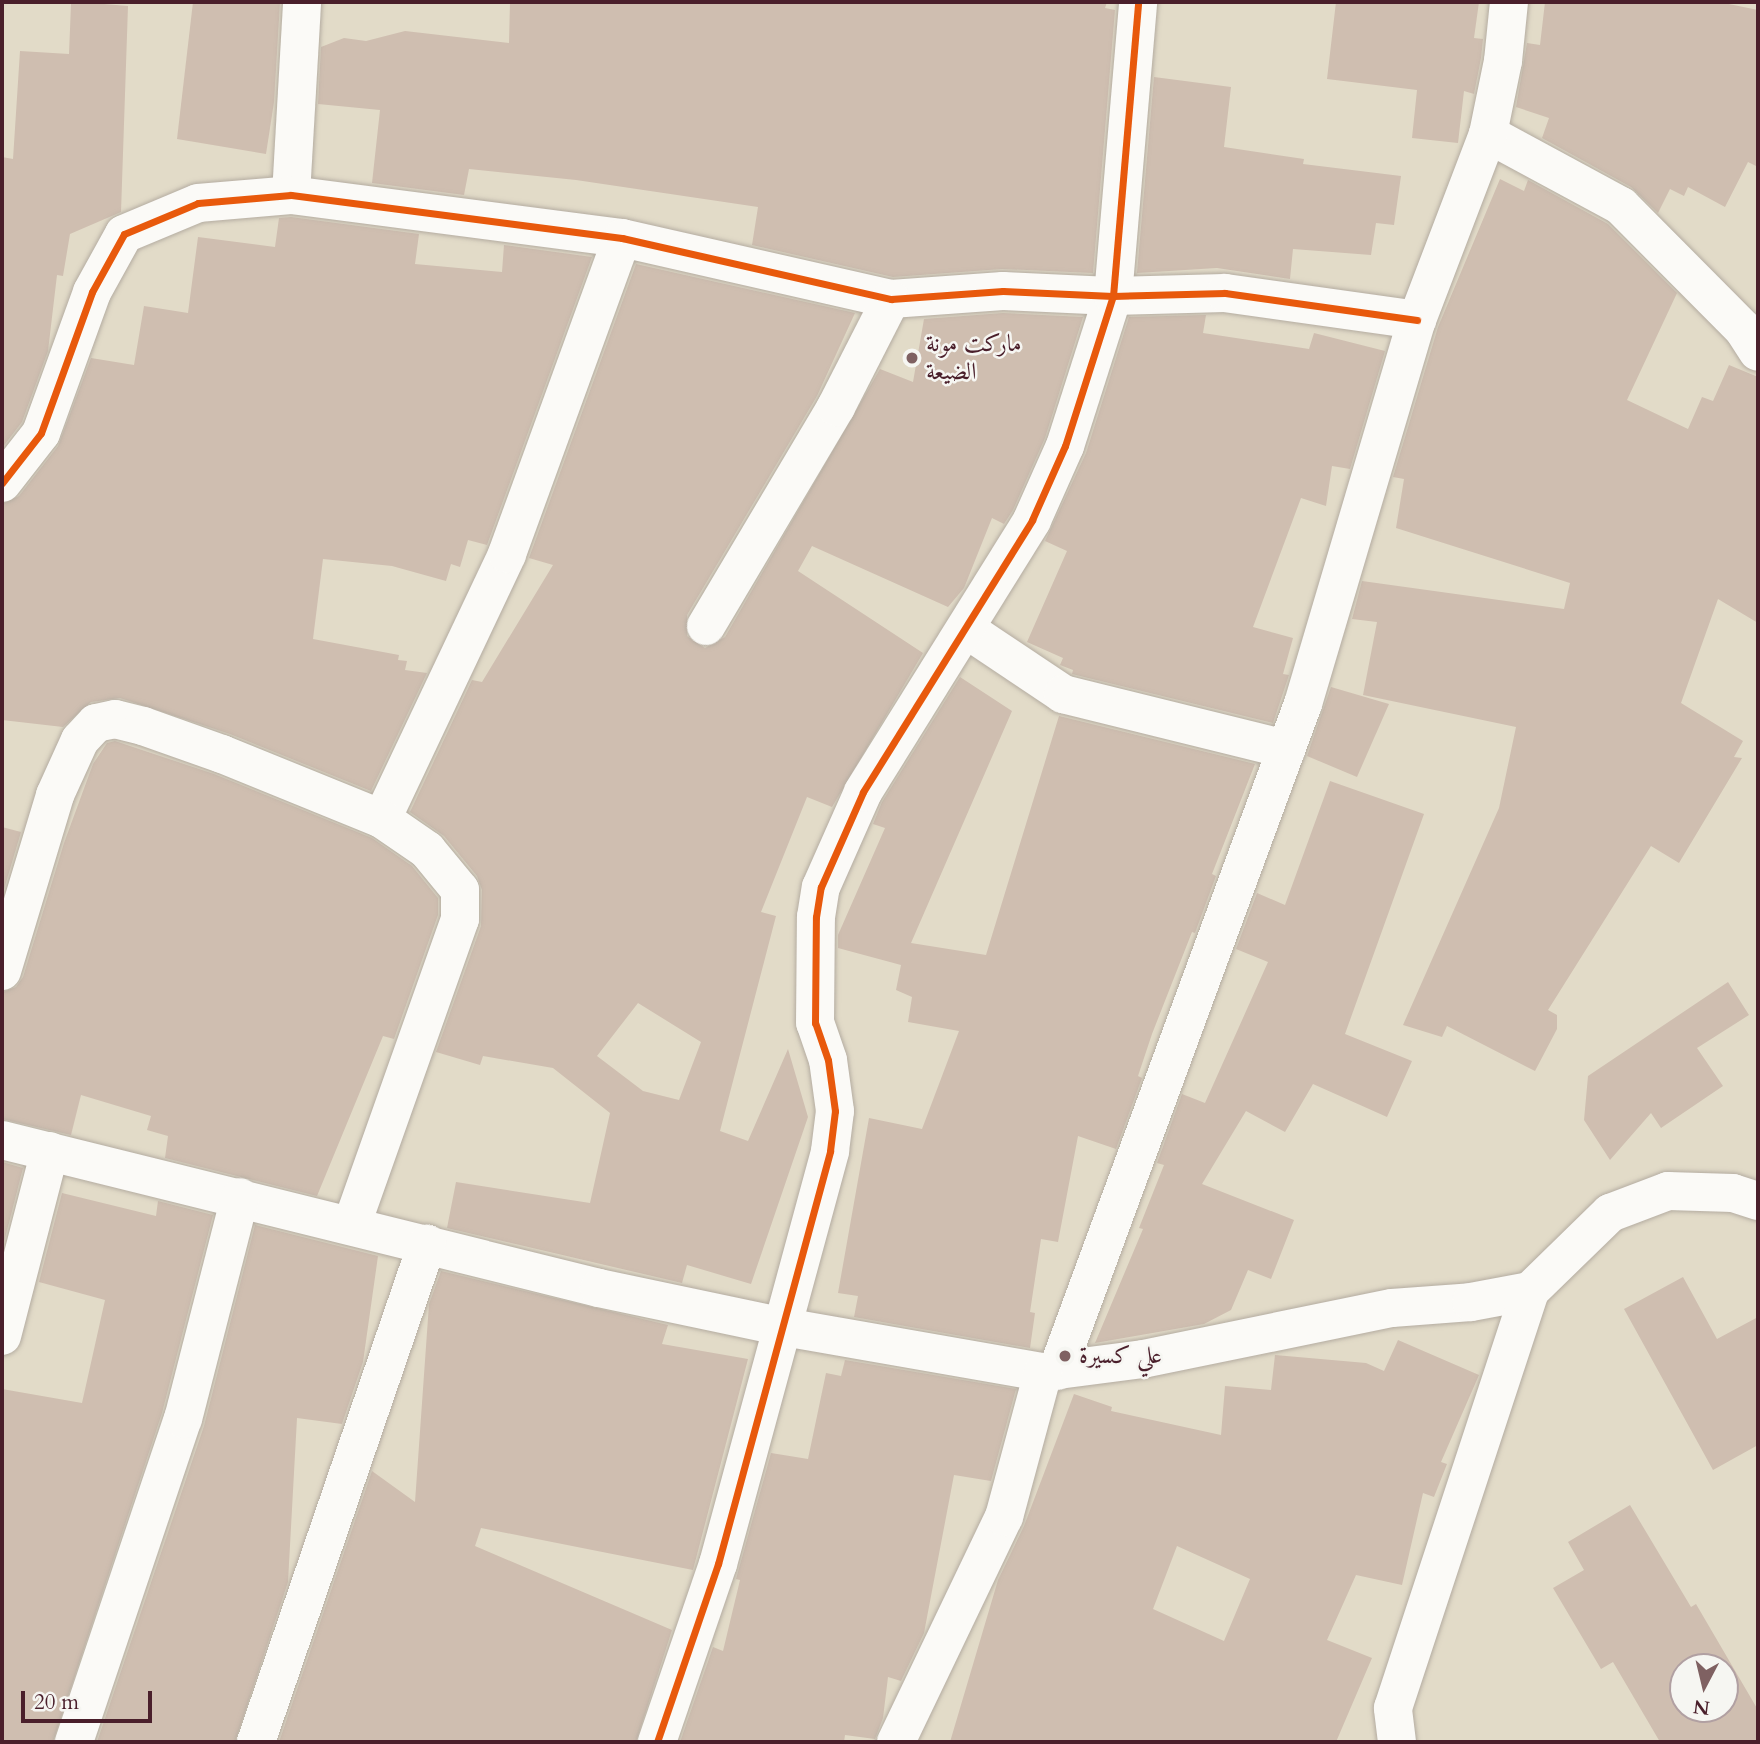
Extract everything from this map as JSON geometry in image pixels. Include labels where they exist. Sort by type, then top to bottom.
[{"type":"street","points":[[291,195],[302,2]]},
{"type":"street","points":[[657,1742],[718,1564],[830,1151],[835,1111],[828,1060],[816,1023],[816,917],[821,887],[863,792],[1032,520],[1065,446],[1113,296],[1138,2]]},
{"type":"street","points":[[896,1742],[1004,1517],[1050,1371],[1286,749],[1417,320],[1488,134],[1503,61],[1509,2]]},
{"type":"street","points":[[1488,134],[1620,206],[1743,329],[1758,352]]},
{"type":"street","points":[[2,483],[41,433],[92,292],[124,234],[198,203],[291,195],[622,238],[891,299],[1003,291],[1113,296],[1224,293],[1417,320]]},
{"type":"street","points":[[382,819],[507,554],[622,238]]},
{"type":"street","points":[[706,626],[836,407],[891,299]]},
{"type":"street","points":[[966,629],[1063,694],[1286,749]]},
{"type":"street","points":[[2,971],[34,853],[55,795],[80,740],[96,723],[115,719],[143,726],[382,819],[436,859],[460,890],[462,904],[352,1224]]},
{"type":"street","points":[[2,1140],[427,1244],[783,1327],[1050,1371],[1143,1359],[1392,1308],[1471,1302],[1530,1291]]},
{"type":"street","points":[[2,1336],[50,1151]]},
{"type":"street","points":[[1377,1742],[1395,1725],[1530,1291],[1610,1213],[1668,1191],[1733,1193],[1758,1201]]},
{"type":"street","points":[[74,1742],[183,1419],[240,1197]]},
{"type":"street","points":[[256,1742],[427,1244]]},
{"type":"building","points":[[80,2],[128,6],[121,212],[70,234],[63,276],[57,275],[48,351],[22,422],[2,448],[2,157],[13,159],[20,51],[69,54],[71,4]]},
{"type":"building","points":[[193,2],[280,2],[274,102],[266,154],[177,139]]},
{"type":"building","points":[[510,2],[1107,2],[1105,8],[1115,10],[1093,273],[1002,269],[893,277],[752,245],[758,207],[576,180],[469,169],[464,195],[372,183],[380,110],[318,104],[321,47],[344,38],[366,41],[405,31],[509,43]]},
{"type":"building","points":[[1336,2],[1479,2],[1474,38],[1483,39],[1481,58],[1474,94],[1464,91],[1458,143],[1412,138],[1417,90],[1327,79]]},
{"type":"building","points":[[1545,2],[1719,2],[1758,10],[1758,167],[1748,162],[1725,207],[1688,187],[1684,196],[1670,189],[1658,213],[1631,187],[1542,138],[1549,118],[1516,107],[1527,43],[1540,45]]},
{"type":"building","points":[[1154,77],[1231,87],[1224,147],[1304,159],[1303,164],[1401,176],[1394,225],[1376,223],[1371,255],[1293,249],[1290,279],[1217,268],[1137,273]]},
{"type":"building","points":[[1500,179],[1524,191],[1528,180],[1608,224],[1677,293],[1627,400],[1688,429],[1702,397],[1713,401],[1729,365],[1758,377],[1758,623],[1718,599],[1681,703],[1743,741],[1734,757],[1742,758],[1679,863],[1651,846],[1548,1010],[1557,1015],[1557,1029],[1535,1071],[1447,1026],[1442,1037],[1403,1025],[1499,808],[1516,727],[1363,695],[1377,622],[1352,619],[1362,581],[1564,609],[1570,583],[1396,528],[1404,479],[1393,477],[1438,327]]},
{"type":"building","points":[[291,217],[419,234],[415,264],[502,272],[504,245],[592,257],[487,545],[468,540],[460,567],[451,564],[446,581],[392,566],[323,559],[313,639],[399,655],[398,660],[407,661],[405,670],[427,673],[371,791],[230,734],[120,698],[91,702],[63,727],[2,720],[2,504],[19,496],[58,446],[91,358],[134,365],[144,306],[188,313],[198,237],[275,247],[279,218]]},
{"type":"building","points":[[636,264],[855,313],[817,396],[687,615],[687,636],[705,648],[725,637],[880,369],[913,382],[924,319],[1003,313],[1083,317],[1045,438],[1013,510],[1004,524],[992,518],[964,588],[948,607],[812,546],[798,571],[923,653],[832,807],[807,797],[761,912],[776,916],[720,1131],[748,1141],[788,1049],[808,1117],[751,1284],[687,1265],[682,1283],[447,1228],[456,1182],[590,1203],[610,1113],[553,1068],[483,1056],[480,1065],[436,1052],[481,926],[482,890],[477,876],[444,836],[410,812],[472,680],[482,682],[553,565],[529,558]],"holes":[[[638,1003],[701,1042],[679,1100],[643,1091],[597,1056]]]},
{"type":"building","points":[[1206,315],[1203,333],[1309,349],[1314,333],[1385,351],[1350,469],[1332,466],[1326,506],[1301,498],[1253,627],[1293,638],[1283,674],[1289,675],[1273,723],[1072,674],[1073,670],[1060,665],[1063,658],[1027,642],[1067,551],[1045,541],[1086,453],[1129,317]]},
{"type":"building","points":[[960,677],[1012,711],[911,943],[986,955],[1059,716],[1255,764],[1212,874],[1216,876],[1195,933],[1192,932],[1152,1034],[1138,1076],[1142,1078],[1116,1149],[1078,1136],[1058,1242],[1041,1239],[1030,1312],[1035,1313],[1030,1348],[854,1317],[858,1296],[838,1293],[869,1118],[922,1129],[959,1031],[908,1022],[912,997],[896,990],[901,965],[838,948],[838,935],[885,828],[873,824],[882,802]]},
{"type":"building","points":[[1331,687],[1389,704],[1357,777],[1307,756]]},
{"type":"building","points":[[115,741],[214,774],[372,838],[412,866],[438,898],[438,915],[394,1039],[383,1036],[317,1196],[165,1158],[168,1136],[147,1130],[151,1116],[81,1095],[71,1135],[2,1119],[3,992],[16,987],[23,977],[64,843],[93,764],[107,743]]},
{"type":"building","points":[[1330,781],[1424,814],[1345,1034],[1412,1061],[1387,1117],[1313,1084],[1285,1132],[1246,1111],[1202,1184],[1294,1220],[1271,1279],[1248,1270],[1231,1310],[1204,1324],[1095,1343],[1143,1229],[1139,1228],[1164,1165],[1157,1163],[1182,1094],[1205,1103],[1268,962],[1236,949],[1257,893],[1285,905]]},
{"type":"building","points":[[2,827],[21,832],[2,896]]},
{"type":"building","points":[[1728,982],[1749,1015],[1697,1048],[1723,1086],[1661,1128],[1651,1113],[1610,1160],[1584,1120],[1588,1076]]},
{"type":"building","points":[[2,1162],[23,1168],[2,1250]]},
{"type":"building","points":[[62,1193],[156,1216],[158,1201],[213,1215],[162,1413],[53,1742],[2,1742],[2,1389],[82,1403],[105,1300],[39,1282]]},
{"type":"building","points":[[255,1225],[378,1256],[363,1362],[342,1424],[297,1418],[288,1582],[235,1742],[97,1742],[204,1426]]},
{"type":"building","points":[[441,1271],[668,1325],[662,1344],[748,1359],[693,1570],[481,1528],[475,1546],[672,1630],[636,1742],[279,1742],[372,1471],[415,1502],[429,1304]]},
{"type":"building","points":[[1683,1277],[1717,1339],[1758,1317],[1758,1445],[1713,1470],[1624,1309]]},
{"type":"building","points":[[1398,1340],[1479,1375],[1441,1462],[1447,1464],[1434,1497],[1423,1493],[1402,1585],[1356,1575],[1327,1640],[1372,1658],[1336,1742],[950,1742],[998,1580],[1024,1526],[1074,1394],[1112,1407],[1111,1411],[1221,1435],[1225,1386],[1271,1390],[1275,1355],[1366,1363],[1384,1371]],"holes":[[[1177,1546],[1250,1579],[1224,1641],[1153,1609]]]},
{"type":"building","points":[[845,1360],[1016,1389],[991,1481],[954,1475],[924,1633],[901,1681],[888,1677],[883,1718],[875,1739],[845,1735],[844,1742],[680,1742],[713,1647],[723,1651],[740,1580],[736,1579],[771,1453],[808,1459],[826,1373],[841,1376]]},
{"type":"building","points":[[1630,1505],[1691,1607],[1696,1604],[1725,1653],[1669,1653],[1669,1723],[1739,1723],[1739,1678],[1758,1710],[1758,1742],[1660,1742],[1613,1662],[1601,1669],[1553,1588],[1584,1570],[1568,1542]]},
{"type":"cycle path","points":[[657,1742],[718,1564],[830,1151],[835,1111],[828,1060],[815,1023],[816,917],[821,887],[863,792],[1032,520],[1065,446],[1113,296],[1138,2]]},
{"type":"cycle path","points":[[2,483],[41,433],[92,292],[124,234],[198,203],[291,195],[622,238],[891,299],[1003,291],[1113,296],[1225,293],[1417,320]]},
{"type":"place","name":"ماركت مونة الضيعة","points":[[912,358]]},
{"type":"place","name":"علي كسيرة","points":[[1065,1356]]}]
